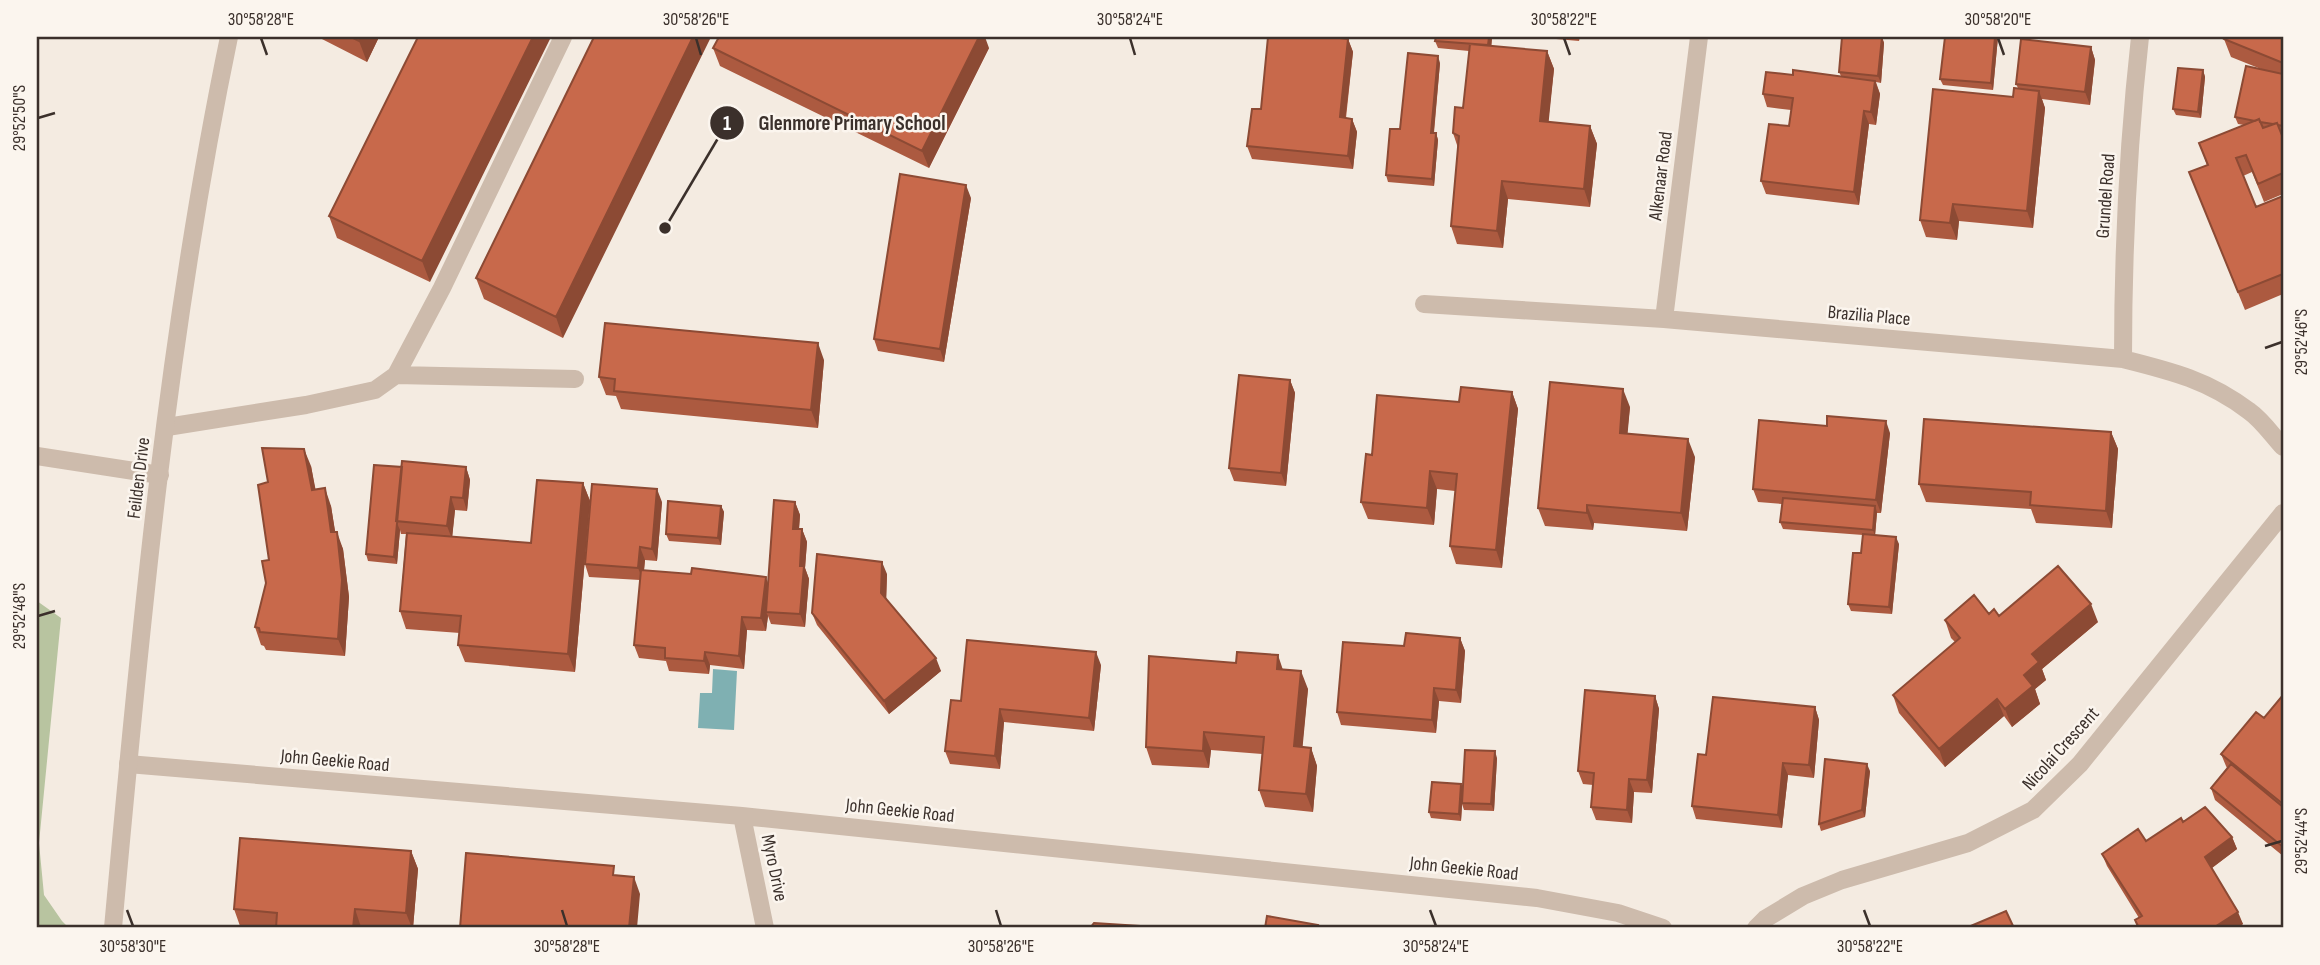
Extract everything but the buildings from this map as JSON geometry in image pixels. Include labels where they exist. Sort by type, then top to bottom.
[{"type":"street","name":"Feilden Drive","points":[[113,928],[160,475],[189,251],[229,37]]},
{"type":"street","points":[[167,427],[306,405],[375,390],[396,375],[442,288],[563,37]]},
{"type":"street","name":"Alkenaar Road","points":[[1664,319],[1699,37]]},
{"type":"street","name":"Grundel Road","points":[[2123,359],[2123,264],[2134,87],[2140,37]]},
{"type":"street","name":"Brazilia Place","points":[[1424,304],[1664,319],[2123,359],[2182,373],[2223,393],[2251,412],[2283,447]]},
{"type":"street","points":[[396,375],[575,379]]},
{"type":"street","points":[[37,456],[160,475]]},
{"type":"street","name":"Nicolai Crescent","points":[[1756,928],[1765,919],[1803,896],[1842,880],[1968,843],[2034,810],[2080,764],[2283,513]]},
{"type":"street","name":"John Geekie Road","points":[[128,764],[742,816],[1537,898],[1618,913],[1663,928]]},
{"type":"street","name":"Myro Drive","points":[[742,816],[765,928]]},
{"type":"green space","points":[[37,601],[61,618],[39,843],[44,895],[69,928],[37,928]]},
{"type":"water","points":[[713,669],[737,671],[734,730],[698,728],[700,693],[712,693]]},
{"type":"place","name":"Glenmore Primary School","points":[[665,228]]}]
